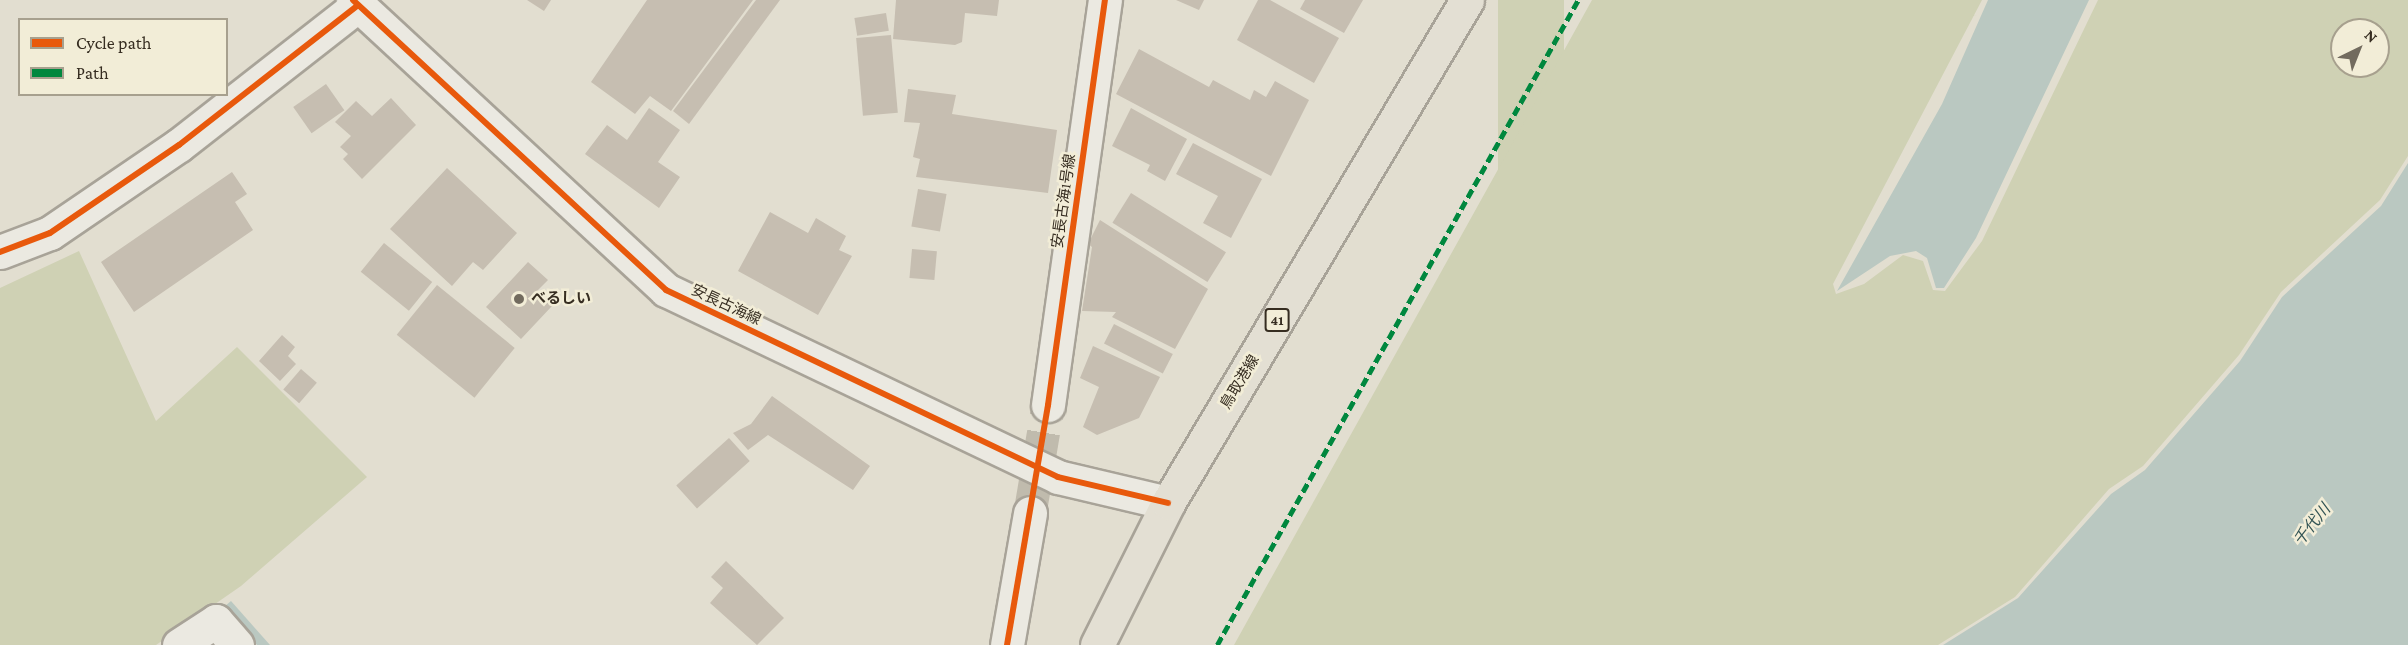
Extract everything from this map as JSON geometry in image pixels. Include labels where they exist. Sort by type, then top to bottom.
[{"type":"main road","name":"鳥取港線","points":[[1097,645],[1168,503],[1462,3]]},
{"type":"street","name":"安長古海1号線","points":[[1048,405],[1105,0]]},
{"type":"street","points":[[0,252],[50,233],[179,145],[355,3]]},
{"type":"street","name":"安長古海線","points":[[355,3],[666,290],[1058,477],[1168,503]]},
{"type":"street","points":[[1006,645],[1030,513]]},
{"type":"street","points":[[179,645],[216,621],[237,645]]},
{"type":"green space","points":[[1498,0],[1564,0],[1564,645],[1498,645]]},
{"type":"green space","points":[[1592,0],[1982,0],[1833,284],[1836,294],[1864,284],[1903,255],[1923,261],[1933,290],[1945,291],[1982,241],[2098,0],[2408,0],[2408,156],[2380,200],[2281,292],[2239,355],[2143,466],[2109,489],[2015,597],[1938,645],[1234,645]]},
{"type":"green space","points":[[79,251],[156,421],[237,347],[367,477],[241,586],[156,645],[0,645],[0,288]]},
{"type":"water","points":[[1988,0],[2089,0],[1976,238],[1944,288],[1936,288],[1927,258],[1916,251],[1890,256],[1837,291],[1942,104]]},
{"type":"water","name":"千代川","points":[[2408,163],[2408,645],[1943,645],[2018,598],[2111,494],[2145,470],[2240,361],[2282,297],[2381,206]]},
{"type":"water","points":[[231,601],[270,645],[257,645],[224,607]]},
{"type":"building","points":[[527,0],[551,0],[544,11]]},
{"type":"building","points":[[647,0],[753,0],[671,111],[650,96],[635,114],[591,82]]},
{"type":"building","points":[[756,0],[780,0],[689,124],[673,111]]},
{"type":"building","points":[[896,0],[999,0],[997,16],[965,13],[962,42],[955,45],[893,39]]},
{"type":"building","points":[[1176,0],[1204,0],[1199,10]]},
{"type":"building","points":[[1258,0],[1270,0],[1339,38],[1314,83],[1237,40]]},
{"type":"building","points":[[1305,0],[1363,0],[1344,33],[1300,9]]},
{"type":"building","points":[[886,13],[889,31],[857,36],[854,18]]},
{"type":"building","points":[[891,35],[898,113],[863,116],[856,38]]},
{"type":"building","points":[[1139,49],[1209,87],[1213,80],[1250,100],[1254,90],[1266,97],[1275,81],[1309,100],[1271,176],[1116,94]]},
{"type":"building","points":[[326,84],[344,110],[312,133],[293,107]]},
{"type":"building","points":[[908,89],[956,95],[952,114],[1057,130],[1048,193],[916,177],[920,159],[913,157],[920,123],[904,122]]},
{"type":"building","points":[[391,98],[416,125],[362,179],[343,159],[348,154],[340,147],[351,136],[335,122],[356,101],[372,116]]},
{"type":"building","points":[[649,108],[680,130],[658,162],[680,177],[659,208],[585,154],[607,125],[627,140]]},
{"type":"building","points":[[1131,108],[1187,139],[1165,181],[1147,171],[1150,165],[1112,146]]},
{"type":"building","points":[[1193,143],[1262,179],[1231,238],[1203,223],[1218,196],[1176,174]]},
{"type":"building","points":[[447,168],[517,233],[483,270],[473,262],[452,286],[390,229]]},
{"type":"building","points":[[232,172],[247,194],[235,202],[253,230],[134,312],[101,262]]},
{"type":"building","points":[[918,189],[947,194],[940,231],[911,226]]},
{"type":"building","points":[[1131,193],[1226,252],[1207,282],[1112,223]]},
{"type":"building","points":[[770,212],[808,233],[816,218],[846,236],[839,250],[852,256],[818,315],[738,271]]},
{"type":"building","points":[[1100,220],[1208,289],[1175,349],[1112,317],[1116,312],[1082,311],[1092,247],[1088,244]]},
{"type":"building","points":[[384,243],[432,282],[409,311],[361,272]]},
{"type":"building","points":[[912,249],[937,251],[934,280],[909,278]]},
{"type":"building","name":"べるしい","points":[[528,262],[548,280],[537,291],[552,306],[521,339],[486,307]]},
{"type":"building","points":[[437,285],[515,348],[474,398],[397,335]]},
{"type":"building","points":[[1114,324],[1173,354],[1163,374],[1104,344]]},
{"type":"building","points":[[282,335],[295,347],[288,356],[296,364],[280,381],[259,361]]},
{"type":"building","points":[[1093,346],[1160,377],[1139,418],[1097,435],[1083,427],[1099,387],[1080,378]]},
{"type":"building","points":[[301,369],[317,383],[299,403],[283,389]]},
{"type":"building","points":[[772,396],[870,466],[853,490],[768,435],[748,450],[733,433],[751,424]]},
{"type":"building","points":[[729,438],[750,461],[697,509],[676,486]]},
{"type":"building","points":[[726,561],[784,618],[757,645],[710,603],[723,588],[711,577]]},
{"type":"tunnel","points":[[1030,513],[1048,405]]},
{"type":"marked path","points":[[1217,645],[1578,0]]},
{"type":"cycle path","points":[[353,0],[666,290],[1058,477],[1168,503]]},
{"type":"cycle path","points":[[1007,645],[1048,405],[1105,0]]},
{"type":"cycle path","points":[[0,252],[50,233],[179,145],[357,6]]},
{"type":"place","name":"べるしい","points":[[519,299]]}]
